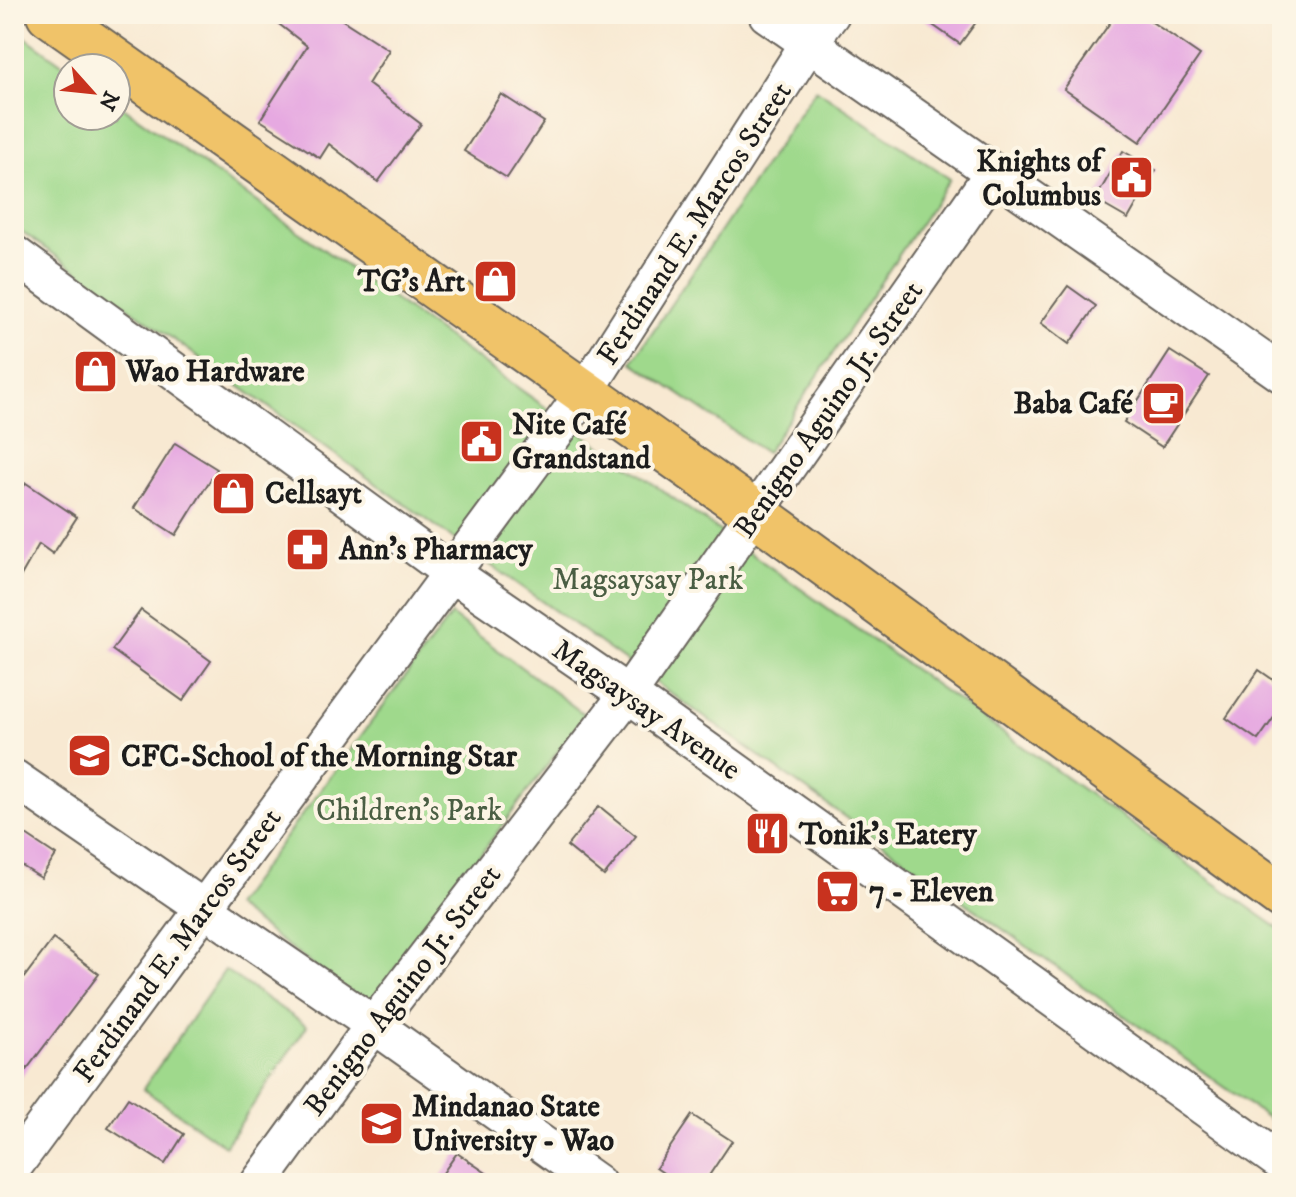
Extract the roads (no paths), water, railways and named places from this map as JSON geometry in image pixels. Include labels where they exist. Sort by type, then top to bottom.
[{"type":"main road","points":[[49,14],[755,513],[1282,897]]},
{"type":"street","points":[[767,14],[1282,374]]},
{"type":"street","name":"Ferdinand E. Marcos Street","points":[[14,1166],[585,392],[809,43],[831,14]]},
{"type":"street","name":"Benigno Aguino Jr. Street","points":[[259,1183],[374,1025],[628,694],[993,173]]},
{"type":"street","name":"Magsaysay Avenue","points":[[14,254],[453,574],[628,694],[1282,1163]]},
{"type":"street","points":[[14,778],[374,1025],[597,1183]]},
{"type":"place","name":"Knights of Columbus","points":[[1132,178]]},
{"type":"place","name":"TG's Art","points":[[496,281]]},
{"type":"place","name":"Wao Hardware","points":[[95,371]]},
{"type":"place","name":"Baba Café","points":[[1164,403]]},
{"type":"place","name":"Nite Café Grandstand","points":[[481,441]]},
{"type":"place","name":"Cellsayt","points":[[234,493]]},
{"type":"place","name":"Ann's Pharmacy","points":[[308,549]]},
{"type":"place","name":"CFC-School of the Morning Star","points":[[90,756]]},
{"type":"place","name":"Tonik's Eatery","points":[[768,834]]},
{"type":"place","name":"7 - Eleven","points":[[838,891]]},
{"type":"place","name":"Mindanao State University - Wao","points":[[381,1123]]},
{"type":"park label","name":"Magsaysay Park","points":[[648,579]]},
{"type":"park label","name":"Children's Park","points":[[409,810]]}]
